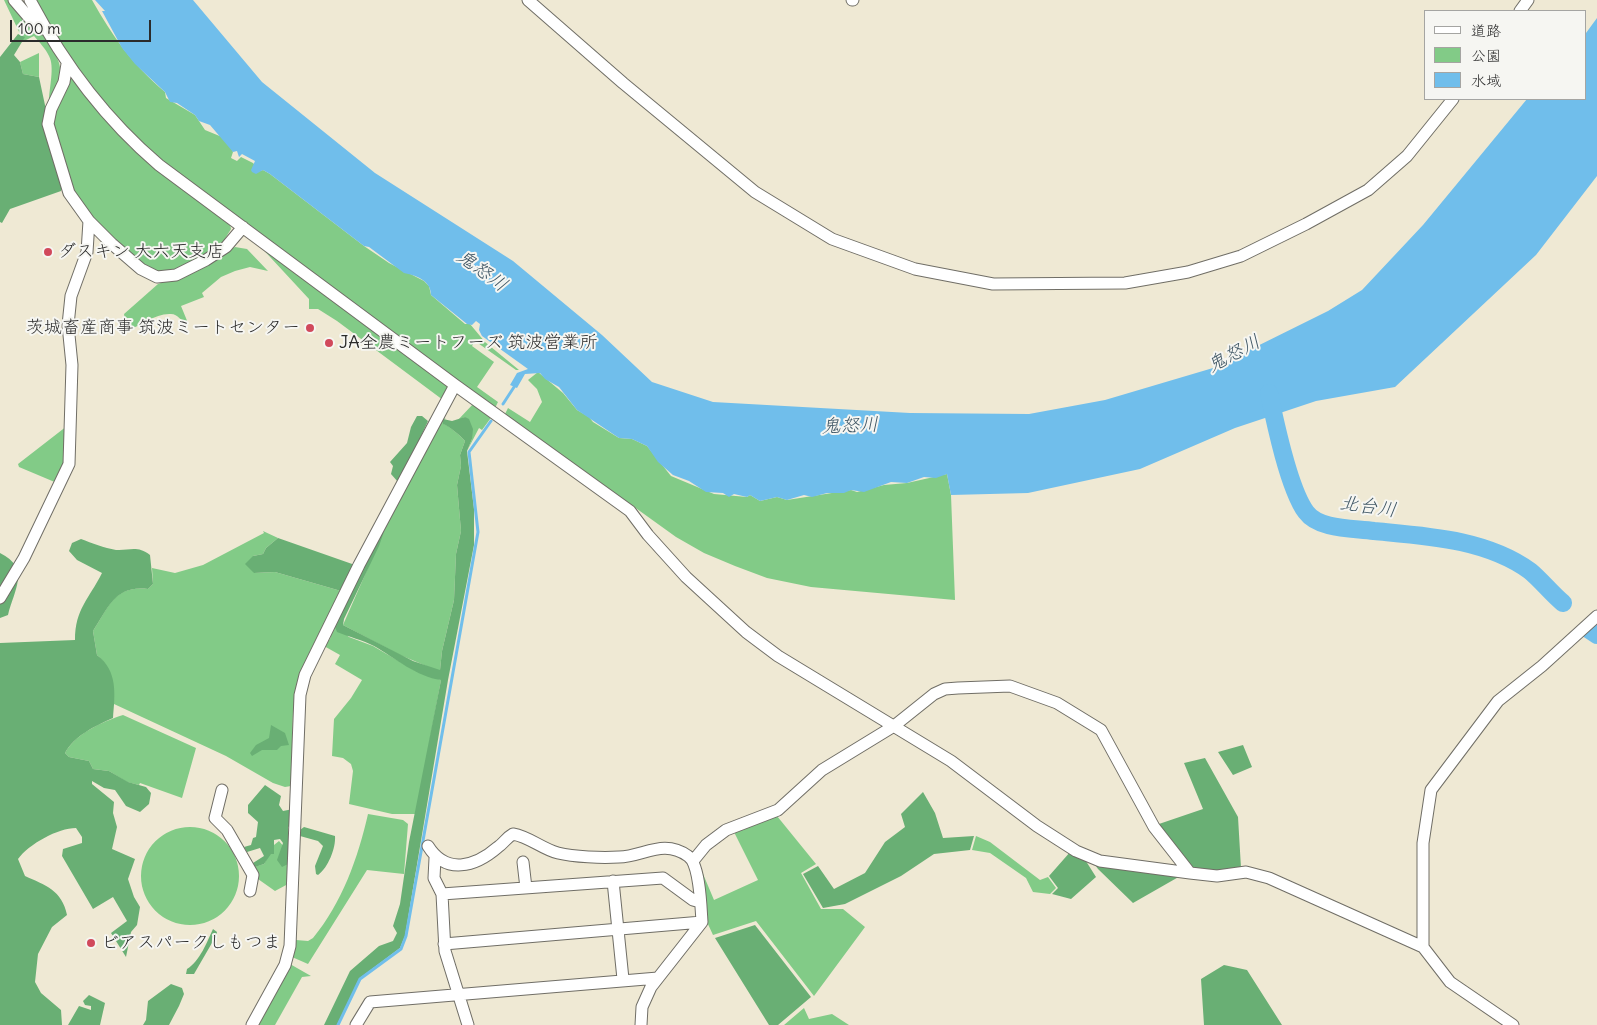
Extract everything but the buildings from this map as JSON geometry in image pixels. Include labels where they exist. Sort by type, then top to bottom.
[{"type":"street","points":[[14,0],[38,28],[46,30]]},
{"type":"street","points":[[30,0],[67,64],[99,106],[137,146],[455,385],[630,511],[648,535],[686,578],[736,624],[778,656],[951,761],[1038,826],[1076,851],[1100,861],[1217,876],[1246,872],[1269,878],[1423,947],[1450,982],[1513,1025]]},
{"type":"street","points":[[528,0],[623,83],[755,192],[832,240],[915,269],[993,284],[1125,283],[1188,272],[1241,256],[1368,190],[1407,156],[1452,100]]},
{"type":"street","points":[[67,64],[64,82],[51,109],[48,124],[69,193],[89,221],[140,269],[157,277],[176,275],[226,248],[243,227]]},
{"type":"street","points":[[0,598],[24,558],[69,464],[72,365],[68,325],[71,296],[87,252],[89,221]]},
{"type":"street","points":[[252,1025],[285,966],[290,946],[300,695],[305,675],[359,565],[455,385]]},
{"type":"street","points":[[1423,947],[1423,843],[1431,790],[1498,701],[1542,666],[1597,616]]},
{"type":"street","points":[[693,861],[706,845],[726,830],[778,810],[822,770],[894,726],[934,694],[946,689],[1010,686],[1057,703],[1102,730],[1154,828],[1190,873]]},
{"type":"street","points":[[222,790],[214,818],[227,830],[253,875],[250,892]]},
{"type":"street","points":[[428,846],[436,858],[454,866],[482,858],[513,834],[522,836],[558,853],[621,858],[654,848],[668,848],[688,856],[693,861],[702,922],[651,986],[642,1007],[641,1025]]},
{"type":"street","points":[[436,858],[434,878],[442,894],[444,944],[468,1025]]},
{"type":"street","points":[[523,862],[526,888]]},
{"type":"street","points":[[442,894],[663,878],[692,900],[700,902]]},
{"type":"street","points":[[612,882],[623,979]]},
{"type":"street","points":[[444,944],[702,922]]},
{"type":"street","points":[[356,1025],[370,1002],[623,979],[658,978]]},
{"type":"green space","points":[[4,0],[12,0],[37,27],[52,47],[57,58],[61,69],[61,81],[49,101],[52,72],[49,56],[34,36],[22,42],[24,37],[21,36]]},
{"type":"green space","points":[[35,0],[92,0],[124,49],[153,82],[165,92],[166,98],[195,115],[205,130],[222,137],[231,147],[233,152],[231,158],[237,161],[241,157],[253,163],[260,171],[263,170],[270,174],[364,246],[389,263],[424,281],[429,286],[431,295],[465,324],[470,324],[485,342],[519,370],[516,370],[475,341],[472,346],[494,362],[477,387],[498,402],[495,408],[158,159],[109,111],[59,43]]},
{"type":"green space","points":[[18,34],[25,37],[14,55],[20,62],[23,74],[39,77],[62,185],[61,191],[10,209],[2,223],[0,222],[0,57]]},
{"type":"green space","points":[[39,53],[39,77],[23,74],[20,62]]},
{"type":"green space","points":[[70,75],[130,147],[230,224],[231,229],[220,247],[186,267],[162,273],[146,268],[94,220],[73,190],[52,120]]},
{"type":"green space","points":[[258,244],[446,383],[448,390],[443,400],[337,321],[318,309],[309,309],[309,299]]},
{"type":"green space","points":[[235,247],[247,249],[268,271],[250,267],[221,277],[202,293],[204,297],[181,306],[188,323],[173,314],[165,314],[127,330],[124,314],[158,284],[186,274]]},
{"type":"green space","points":[[538,372],[563,393],[577,410],[589,417],[593,422],[619,438],[632,439],[647,446],[671,476],[714,494],[747,497],[750,495],[760,501],[777,497],[787,500],[851,490],[857,492],[884,485],[907,483],[947,474],[951,495],[955,600],[811,587],[767,578],[704,553],[676,537],[505,414],[508,408],[530,422],[542,402],[537,389],[528,380]]},
{"type":"green space","points":[[475,402],[493,415],[482,430],[479,428],[467,451],[472,439],[465,417],[457,421]]},
{"type":"green space","points":[[417,416],[422,416],[428,421],[401,480],[398,482],[391,474],[393,466],[390,462],[407,443],[411,427]]},
{"type":"green space","points":[[441,417],[446,419],[443,420],[444,424],[465,441],[460,455],[461,466],[457,485],[461,531],[456,554],[454,600],[442,651],[440,670],[436,670],[400,655],[343,625],[385,529],[382,527]]},
{"type":"green space","points":[[465,417],[469,419],[473,429],[472,439],[467,451],[474,509],[474,545],[448,680],[405,936],[400,948],[360,978],[337,1025],[324,1025],[350,971],[379,946],[393,941],[397,933],[393,926],[400,904],[409,842],[441,680],[423,675],[374,646],[337,632],[334,624],[382,527],[385,529],[379,546],[344,619],[343,625],[413,661],[440,670],[442,651],[454,600],[456,554],[461,531],[457,485],[461,466],[460,455],[465,441],[455,431],[443,424],[443,419],[452,421]]},
{"type":"green space","points":[[67,426],[64,464],[57,483],[19,467],[18,464]]},
{"type":"green space","points":[[263,531],[278,538],[266,548],[263,554],[253,556],[254,573],[275,572],[341,591],[299,675],[293,711],[291,786],[285,787],[273,783],[226,756],[114,704],[110,677],[105,664],[97,655],[93,631],[108,606],[120,594],[127,590],[148,589],[153,584],[152,568],[175,573],[203,565],[264,533]]},
{"type":"green space","points":[[278,538],[355,565],[341,591],[275,572],[254,573],[245,564],[253,556],[263,554],[266,548]]},
{"type":"green space","points":[[81,539],[116,550],[137,549],[150,555],[153,584],[148,589],[128,590],[120,594],[109,606],[93,631],[97,655],[109,668],[114,684],[113,718],[92,728],[79,737],[65,753],[69,757],[89,761],[93,769],[109,771],[128,782],[146,787],[151,793],[149,804],[140,812],[126,806],[115,790],[104,788],[92,781],[92,784],[114,802],[113,813],[117,827],[112,849],[135,859],[128,879],[134,897],[140,907],[137,925],[131,932],[126,957],[111,933],[127,921],[113,897],[93,909],[62,856],[63,849],[82,843],[82,837],[76,828],[53,834],[29,848],[18,859],[25,876],[46,886],[57,894],[65,907],[67,915],[52,927],[38,954],[35,982],[41,993],[61,1010],[62,1025],[0,1025],[0,643],[75,640],[77,620],[80,612],[102,573],[77,560],[69,551],[72,543]]},
{"type":"green space","points":[[0,553],[15,566],[18,580],[8,615],[0,618]]},
{"type":"green space","points":[[334,624],[349,637],[373,646],[414,670],[441,680],[416,814],[392,814],[349,804],[353,771],[351,764],[343,758],[332,756],[334,719],[351,698],[362,680],[335,664],[340,655],[324,646],[330,639]]},
{"type":"green space","points":[[123,715],[196,748],[182,798],[140,783],[139,785],[127,782],[109,771],[93,769],[89,761],[69,757],[65,753],[76,740],[90,729]]},
{"type":"green space","points":[[271,725],[285,733],[289,745],[281,746],[277,750],[262,750],[252,756],[250,753],[256,745],[269,738]]},
{"type":"green space","points":[[1243,745],[1252,767],[1233,775],[1218,752]]},
{"type":"green space","points":[[1205,758],[1238,817],[1241,868],[1218,872],[1191,869],[1156,825],[1203,809],[1184,763]]},
{"type":"green space","points":[[265,785],[281,796],[279,805],[283,811],[293,809],[292,825],[288,827],[290,863],[282,867],[277,860],[283,843],[280,839],[274,840],[274,854],[271,854],[264,864],[255,867],[253,863],[264,856],[260,848],[247,852],[244,847],[251,845],[253,838],[256,837],[258,822],[248,813],[248,805]]},
{"type":"green space","points":[[923,792],[935,813],[943,838],[974,836],[970,850],[934,854],[901,876],[845,904],[823,908],[803,874],[818,866],[834,889],[865,873],[885,842],[905,827],[901,814]]},
{"type":"green space","points":[[368,814],[403,820],[408,824],[404,874],[367,870],[308,964],[292,957],[296,940],[308,941],[313,938],[341,895],[354,863]]},
{"type":"green space","points":[[777,816],[816,864],[801,873],[821,909],[843,909],[865,927],[814,996],[756,921],[713,935],[707,922],[698,862],[714,900],[758,880],[734,832]]},
{"type":"green space","points":[[190,827],[209,830],[225,841],[236,857],[239,876],[236,895],[225,911],[209,922],[190,925],[171,922],[155,911],[144,895],[141,876],[144,857],[155,841],[171,830]]},
{"type":"green space","points":[[304,827],[335,836],[331,857],[325,868],[318,875],[316,874],[315,866],[323,846],[318,841],[300,836],[300,830]]},
{"type":"green space","points":[[976,836],[990,842],[1040,880],[1048,877],[1056,888],[1050,894],[1033,892],[1026,878],[990,853],[972,850]]},
{"type":"green space","points":[[279,841],[290,854],[288,884],[275,891],[258,879],[254,867],[264,864],[274,845]]},
{"type":"green space","points":[[1071,851],[1084,858],[1096,877],[1071,899],[1052,894],[1058,888],[1049,876]]},
{"type":"green space","points":[[1091,859],[1182,875],[1133,903],[1098,869]]},
{"type":"green space","points":[[755,925],[811,997],[778,1025],[769,1025],[715,938]]},
{"type":"green space","points":[[213,929],[217,932],[216,936],[194,974],[186,974],[187,969],[192,966],[203,951]]},
{"type":"green space","points":[[290,964],[311,976],[302,977],[275,1025],[258,1025]]},
{"type":"green space","points":[[1224,965],[1247,970],[1282,1025],[1204,1025],[1201,979]]},
{"type":"green space","points":[[171,984],[182,988],[184,994],[169,1025],[143,1025],[146,1020],[148,1001]]},
{"type":"green space","points":[[89,995],[105,1003],[100,1025],[68,1025],[79,1006],[91,1010],[91,1006],[85,1005],[83,1001]]},
{"type":"green space","points":[[804,1008],[809,1019],[832,1014],[849,1025],[784,1025]]},
{"type":"water","name":"鬼怒川","points":[[95,0],[193,0],[262,82],[375,173],[513,261],[602,335],[652,382],[713,402],[910,413],[1029,414],[1105,400],[1213,368],[1328,311],[1362,290],[1423,225],[1526,100],[1587,100],[1587,32],[1597,18],[1597,176],[1536,255],[1395,387],[1316,401],[1235,428],[1140,469],[1028,493],[951,495],[947,474],[936,478],[924,477],[907,483],[891,482],[864,492],[851,490],[844,493],[827,493],[812,497],[804,495],[787,500],[777,497],[760,501],[750,495],[747,497],[734,494],[729,497],[723,493],[706,492],[689,481],[673,475],[658,462],[647,446],[632,439],[619,438],[577,410],[559,387],[545,379],[540,373],[525,374],[517,388],[510,385],[517,373],[528,369],[482,336],[479,330],[480,324],[476,321],[472,325],[467,324],[431,295],[428,286],[422,279],[404,273],[369,247],[364,246],[270,174],[263,170],[256,174],[252,172],[255,161],[242,154],[239,157],[237,151],[233,152],[210,125],[199,121],[195,115],[177,103],[170,102],[165,92],[135,64],[122,48],[102,11],[105,11]]},
{"type":"waterway","points":[[503,404],[516,384]]},
{"type":"waterway","name":"北台川","points":[[1269,393],[1288,472],[1300,501],[1312,518],[1337,527],[1435,537],[1494,552],[1513,560],[1530,571],[1563,603]]},
{"type":"waterway","points":[[338,1025],[360,979],[401,949],[406,936],[478,532],[469,452],[491,421]]},
{"type":"waterway","name":"北台川","points":[[1588,629],[1597,635]]},
{"type":"place","name":"ダスキン 大六天支店","points":[[48,252]]},
{"type":"place","name":"茨城畜産商事 筑波ミートセンター","points":[[310,328]]},
{"type":"place","name":"JA全農ミートフーズ 筑波営業所","points":[[329,343]]},
{"type":"place","name":"ビアスパークしもつま","points":[[91,943]]}]
